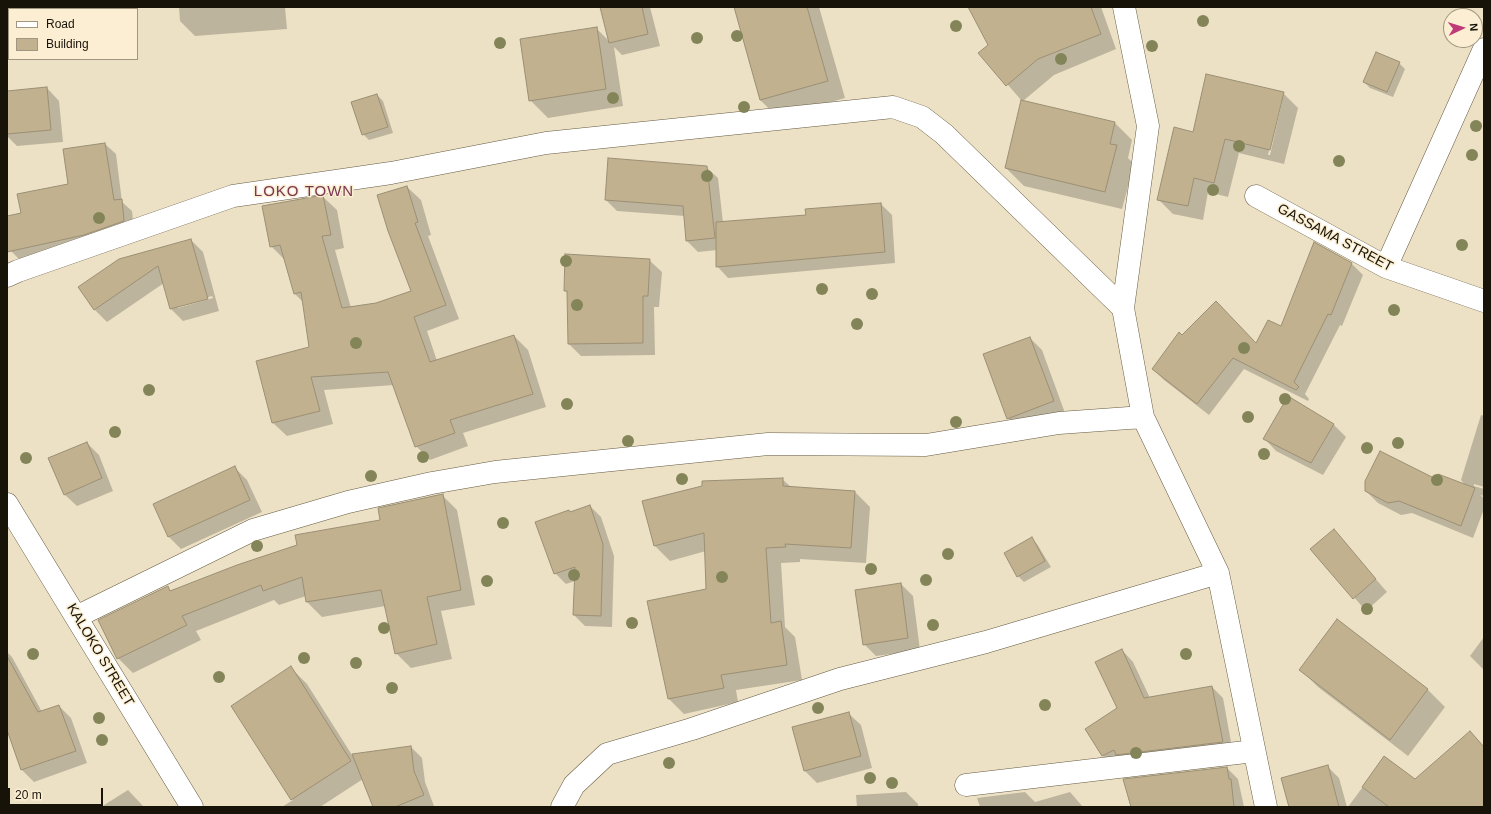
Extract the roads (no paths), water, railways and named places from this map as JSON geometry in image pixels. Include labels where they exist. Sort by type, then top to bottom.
[{"type":"street","points":[[1124,7],[1148,126],[1123,308],[1143,417],[1218,573],[1266,807]]},
{"type":"street","points":[[1386,267],[1484,49]]},
{"type":"street","points":[[7,276],[233,196],[391,173],[546,143],[894,108],[922,117],[944,134],[1123,308]]},
{"type":"street","name":"GASSAMA STREET","points":[[1256,196],[1386,267],[1484,301]]},
{"type":"street","points":[[76,617],[253,530],[348,502],[432,483],[495,472],[768,444],[926,446],[1059,422],[1143,417]]},
{"type":"street","name":"KALOKO STREET","points":[[7,504],[192,807]]},
{"type":"street","points":[[562,807],[574,785],[607,754],[692,729],[840,679],[986,642],[1218,573]]},
{"type":"street","points":[[966,785],[1254,751]]},
{"type":"district","name":"LOKO TOWN","points":[[304,192]]}]
